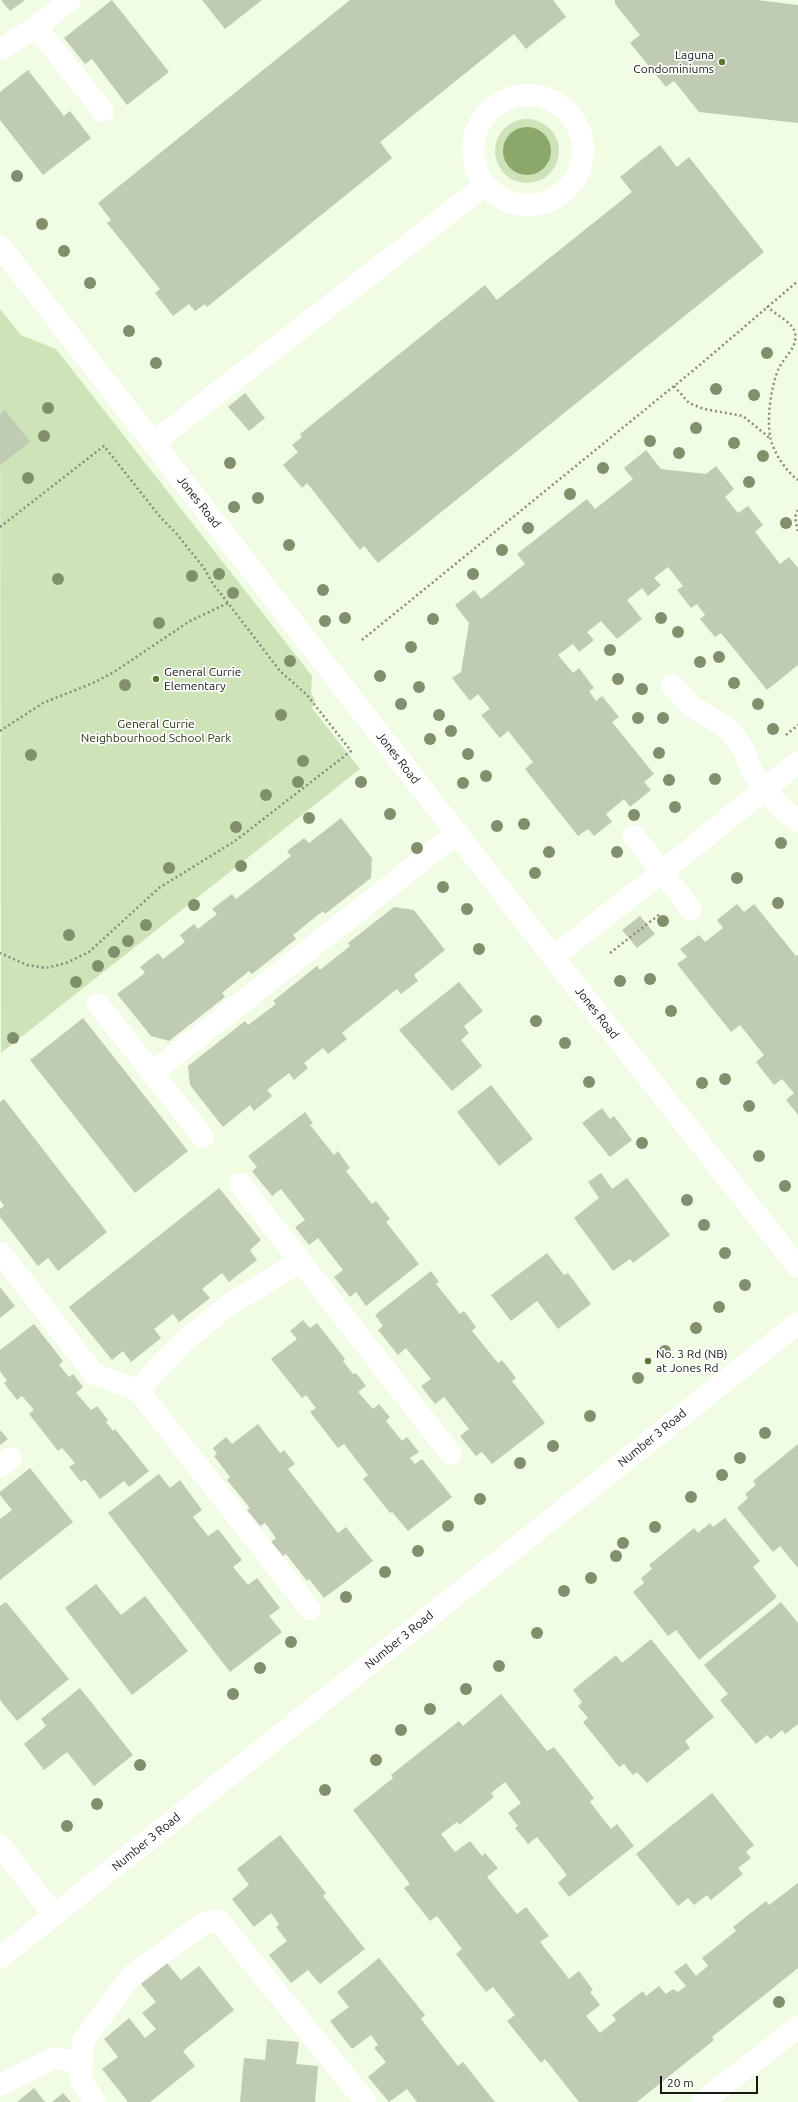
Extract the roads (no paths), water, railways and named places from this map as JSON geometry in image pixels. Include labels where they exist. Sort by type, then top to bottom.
[{"type":"street","points":[[0,50],[36,27],[70,0]]},
{"type":"street","points":[[36,27],[103,111]]},
{"type":"street","points":[[536,95],[554,100],[568,112],[579,126],[584,144],[583,156],[576,179],[565,192],[549,202],[531,206],[508,201],[497,196],[485,185],[475,168],[472,149],[476,130],[485,115],[500,102],[517,96],[536,95]]},
{"type":"street","points":[[153,443],[485,185]]},
{"type":"street","name":"Jones Road","points":[[0,246],[553,957],[798,1267]]},
{"type":"street","points":[[672,685],[691,706],[726,727],[734,735],[745,753],[753,773],[780,807],[798,821]]},
{"type":"street","points":[[553,957],[766,790],[798,762]]},
{"type":"street","points":[[152,1073],[457,833]]},
{"type":"street","points":[[634,836],[691,909]]},
{"type":"street","points":[[98,1004],[203,1137]]},
{"type":"street","points":[[240,1184],[450,1454]]},
{"type":"street","points":[[0,1252],[94,1374],[138,1390],[310,1609]]},
{"type":"street","points":[[138,1390],[183,1342],[230,1304],[300,1262]]},
{"type":"street","name":"Number 3 Road","points":[[0,1958],[798,1323]]},
{"type":"street","points":[[0,1845],[54,1914]]},
{"type":"street","points":[[95,2102],[81,2080],[84,2040],[132,1975],[206,1922],[219,1921],[366,2102]]},
{"type":"street","points":[[702,2102],[795,2036]]},
{"type":"street","points":[[0,2085],[54,2058],[82,2063]]},
{"type":"place","name":"Laguna Condominiums","points":[[722,62]]},
{"type":"place","name":"General Currie Elementary","points":[[156,679]]},
{"type":"place","name":"No. 3 Rd (NB) at Jones Rd","points":[[648,1361]]},
{"type":"park label","name":"General Currie Neighbourhood School Park","points":[[156,731]]}]
